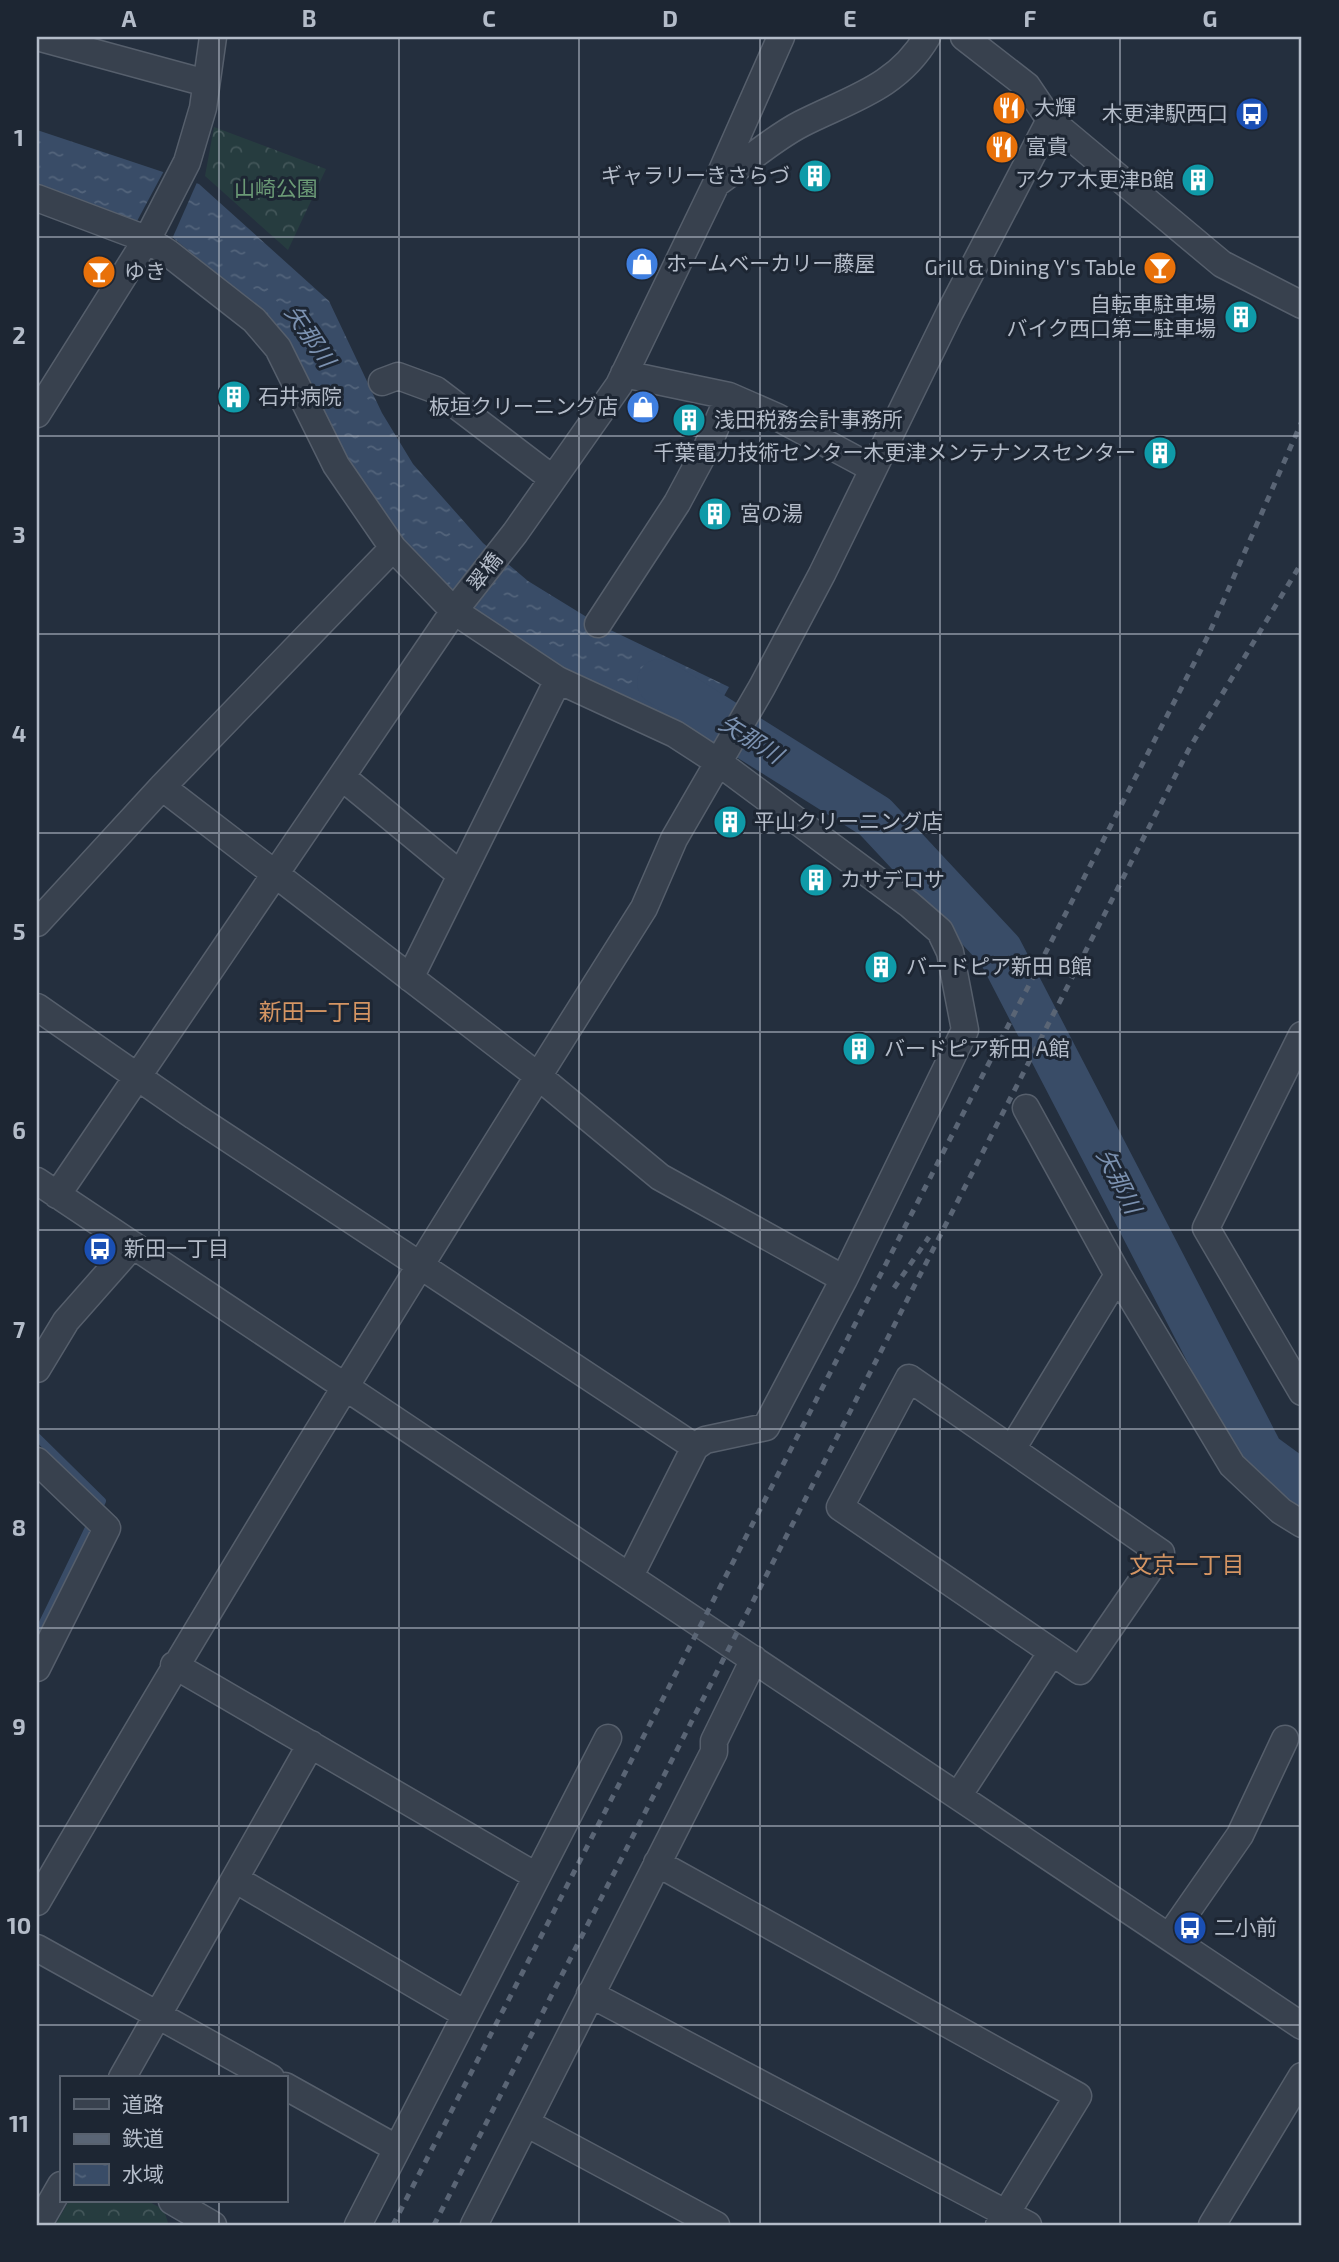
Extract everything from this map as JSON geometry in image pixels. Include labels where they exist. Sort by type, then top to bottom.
[{"type":"street","points":[[37,37],[206,83]]},
{"type":"street","points":[[37,414],[148,237],[187,162],[206,83],[212,37]]},
{"type":"street","name":"翠橋","points":[[47,1188],[139,1078],[454,611],[515,533],[624,374],[716,184],[781,37]]},
{"type":"street","points":[[716,184],[800,125],[838,110],[886,83],[918,52],[926,37]]},
{"type":"street","points":[[964,37],[1027,86],[1050,120],[1222,264],[1302,305]]},
{"type":"street","points":[[37,1902],[174,1665],[344,1385],[644,908],[674,839],[762,687],[822,573],[872,468],[1050,120]]},
{"type":"street","points":[[37,198],[148,237],[254,320],[278,348],[336,465],[393,548],[454,611],[558,680],[675,734],[718,762],[909,904],[940,931],[950,952],[965,1030],[844,1279],[766,1427],[705,1440],[695,1447],[630,1576]]},
{"type":"street","points":[[624,374],[729,396],[872,468]]},
{"type":"street","points":[[383,382],[398,376],[436,390],[553,479]]},
{"type":"street","points":[[598,624],[677,503],[707,447],[729,396]]},
{"type":"street","points":[[37,923],[162,787],[393,548]]},
{"type":"street","points":[[410,978],[558,680]]},
{"type":"street","points":[[342,777],[461,875]]},
{"type":"street","points":[[162,787],[538,1076],[660,1177],[844,1279]]},
{"type":"street","points":[[37,1007],[139,1078],[695,1447]]},
{"type":"street","points":[[1302,1035],[1206,1228],[1302,1392]]},
{"type":"street","points":[[1026,1108],[1118,1275],[1233,1465],[1281,1511],[1302,1524]]},
{"type":"street","points":[[47,1188],[1302,2026]]},
{"type":"street","points":[[37,1369],[66,1321],[133,1245]]},
{"type":"street","points":[[1012,1449],[1118,1275]]},
{"type":"street","points":[[909,1377],[1012,1449],[1161,1553],[1080,1671],[839,1507],[909,1377]]},
{"type":"street","points":[[37,1461],[107,1528],[37,1668]]},
{"type":"street","points":[[958,1796],[1052,1652]]},
{"type":"street","points":[[474,2225],[714,1752],[714,1741],[754,1659]]},
{"type":"street","points":[[174,1665],[537,1876]]},
{"type":"street","points":[[358,2225],[608,1738]]},
{"type":"street","points":[[1169,1937],[1240,1835],[1285,1739]]},
{"type":"street","points":[[123,2076],[311,1744]]},
{"type":"street","points":[[590,1994],[1011,2221],[1078,2095],[657,1863]]},
{"type":"street","points":[[234,1879],[465,2014]]},
{"type":"street","points":[[37,1948],[267,2076]]},
{"type":"street","points":[[1212,2225],[1302,2076]]},
{"type":"street","points":[[287,2087],[396,2148]]},
{"type":"street","points":[[526,2123],[716,2225]]},
{"type":"street","points":[[38,2225],[60,2187]]},
{"type":"street","points":[[178,2212],[213,2225]]},
{"type":"green space","name":"山崎公園","points":[[214,127],[326,169],[288,250],[205,176]]},
{"type":"green space","points":[[68,2202],[150,2202],[164,2210],[168,2223],[55,2225]]},
{"type":"water","points":[[37,130],[199,184],[329,301],[382,413],[413,464],[483,543],[528,581],[598,624],[729,687],[701,737],[562,673],[472,612],[405,546],[343,458],[261,310],[172,237],[127,217],[37,189]]},
{"type":"pier","points":[[165,169],[198,180],[172,239],[136,223]]},
{"type":"waterway","name":"矢那川","points":[[660,682],[875,817],[1000,951],[1261,1454],[1302,1484]]},
{"type":"waterway","points":[[37,1437],[102,1501],[37,1635]]},
{"type":"railway","points":[[393,2225],[1208,636],[1302,421]]},
{"type":"railway","points":[[434,2225],[1189,749],[1302,562]]},
{"type":"railway","points":[[894,1288],[929,1237]]},
{"type":"place","name":"大輝","points":[[1009,108]]},
{"type":"place","name":"木更津駅西口","points":[[1252,114]]},
{"type":"place","name":"富貴","points":[[1002,147]]},
{"type":"place","name":"ギャラリーきさらづ","points":[[815,176]]},
{"type":"place","name":"アクア木更津B館","points":[[1198,180]]},
{"type":"place","name":"ホームベーカリー藤屋","points":[[642,264]]},
{"type":"place","name":"Grill & Dining Y's Table","points":[[1160,268]]},
{"type":"place","name":"ゆき","points":[[99,272]]},
{"type":"place","name":"自転車駐車場 バイク西口第二駐車場","points":[[1241,317]]},
{"type":"place","name":"石井病院","points":[[234,397]]},
{"type":"place","name":"板垣クリーニング店","points":[[643,407]]},
{"type":"place","name":"浅田税務会計事務所","points":[[689,420]]},
{"type":"place","name":"千葉電力技術センター木更津メンテナンスセンター","points":[[1160,453]]},
{"type":"place","name":"宮の湯","points":[[715,514]]},
{"type":"place","name":"平山クリーニング店","points":[[730,822]]},
{"type":"place","name":"カサデロサ","points":[[816,880]]},
{"type":"place","name":"バードピア新田 B館","points":[[881,967]]},
{"type":"place","name":"バードピア新田 A館","points":[[859,1049]]},
{"type":"place","name":"新田一丁目","points":[[100,1249]]},
{"type":"place","name":"二小前","points":[[1190,1928]]},
{"type":"district","name":"新田一丁目","points":[[316,1012]]},
{"type":"district","name":"文京一丁目","points":[[1187,1565]]}]
